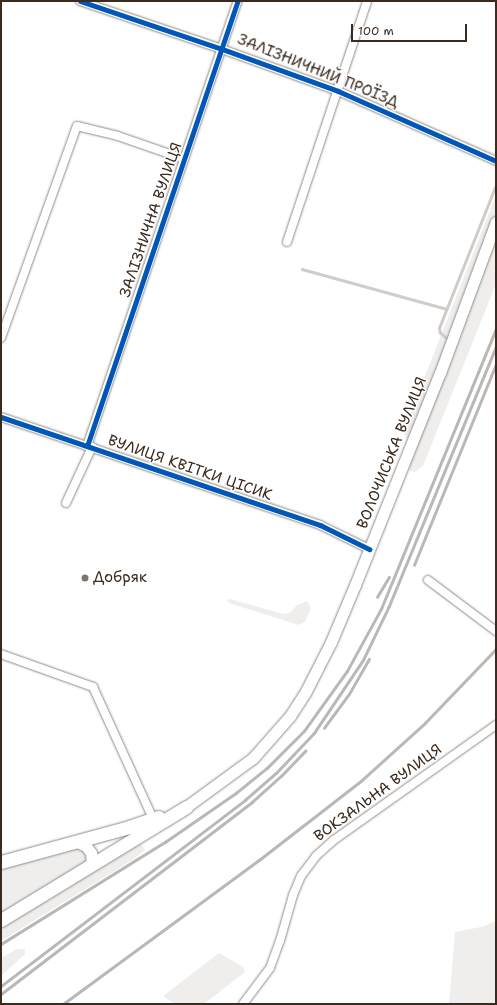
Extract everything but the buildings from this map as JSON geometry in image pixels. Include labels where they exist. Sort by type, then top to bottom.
[{"type":"main road","name":"ВОЛОЧИСЬКА ВУЛИЦЯ","points":[[186,807],[253,758],[290,716],[305,693],[331,642],[369,549],[440,373],[496,222]]},
{"type":"main road","points":[[1,920],[92,864],[155,822],[186,807]]},
{"type":"main road","points":[[1,862],[155,822]]},
{"type":"main road","points":[[76,842],[86,846],[91,853],[92,864]]},
{"type":"street","name":"ЗАЛІЗНИЧНИЙ ПРОЇЗД","points":[[80,1],[222,49],[338,91],[496,161]]},
{"type":"street","name":"ЗАЛІЗНИЧНА ВУЛИЦЯ","points":[[66,503],[89,447],[238,1]]},
{"type":"street","points":[[287,242],[367,1]]},
{"type":"street","points":[[1,338],[77,126],[118,136],[184,159]]},
{"type":"street","name":"ВУЛИЦЯ КВІТКИ ЦІСИК","points":[[1,417],[320,525],[369,549]]},
{"type":"street","points":[[428,580],[496,631]]},
{"type":"street","points":[[1,654],[93,687],[155,822]]},
{"type":"street","name":"ВОКЗАЛЬНА ВУЛИЦЯ","points":[[243,1004],[270,968],[280,941],[292,895],[301,876],[316,856],[334,840],[496,725]]},
{"type":"shaded area","points":[[496,195],[496,213],[470,284],[412,437],[406,438],[403,432]]},
{"type":"shaded area","points":[[496,241],[496,284],[423,466],[415,472],[410,471],[408,465]]},
{"type":"shaded area","points":[[230,599],[283,614],[290,613],[297,605],[307,601],[311,608],[305,622],[299,625],[229,603],[227,600]]},
{"type":"shaded area","points":[[137,837],[145,850],[134,859],[1,941],[1,866],[72,846],[83,850],[91,864]]},
{"type":"shaded area","points":[[496,921],[496,1004],[449,1004],[455,932],[481,927]]},
{"type":"shaded area","points":[[17,949],[25,949],[25,954],[1,976],[1,958]]},
{"type":"shaded area","points":[[219,953],[243,967],[245,972],[204,1004],[175,1004],[163,996]]},
{"type":"waterway","points":[[446,338],[440,333],[439,328],[496,185]]},
{"type":"waterway","points":[[302,269],[447,309]]},
{"type":"railway","points":[[1,944],[165,842],[236,793],[267,768],[304,731],[347,671],[381,609],[496,329]]},
{"type":"railway","points":[[1,986],[245,800],[276,773],[314,733],[363,660],[389,606],[496,346]]},
{"type":"railway","points":[[414,565],[496,364]]},
{"type":"railway","points":[[377,597],[389,577]]},
{"type":"railway","points":[[63,1004],[259,860],[362,780],[425,723],[496,649]]},
{"type":"railway","points":[[324,728],[349,694],[369,659]]},
{"type":"railway","points":[[1,994],[252,802],[281,776],[305,751]]},
{"type":"cycle path","points":[[80,1],[222,49],[338,91],[496,161]]},
{"type":"cycle path","points":[[87,446],[238,1]]},
{"type":"cycle path","points":[[1,417],[320,525],[369,549]]},
{"type":"place","name":"Добряк","points":[[85,578]]}]
